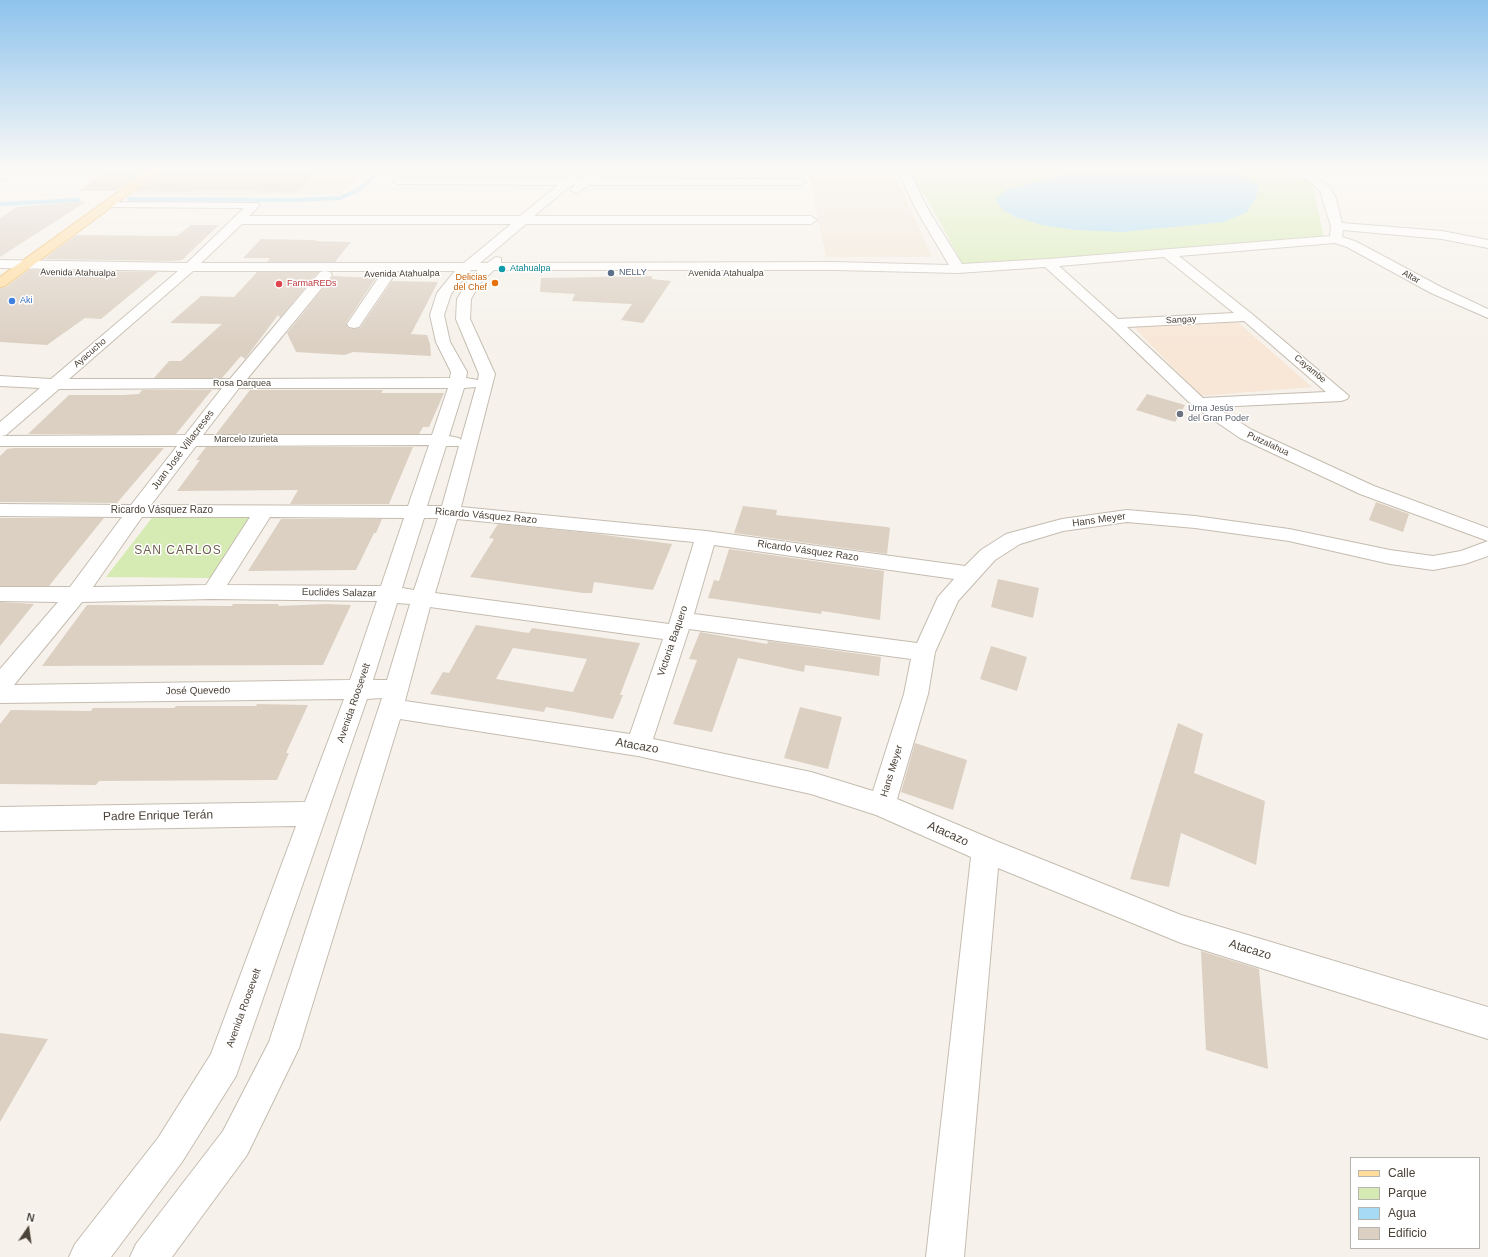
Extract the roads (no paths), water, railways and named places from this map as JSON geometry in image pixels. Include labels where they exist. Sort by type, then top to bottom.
[{"type":"main road","points":[[0,282],[7,268],[64,227]]},
{"type":"main road","points":[[7,268],[73,227]]},
{"type":"street","name":"Ayacucho","points":[[0,431],[185,271],[231,227]]},
{"type":"street","name":"Avenida Roosevelt","points":[[88,1257],[170,1150],[224,1064],[359,689],[439,440],[456,396],[459,372],[443,342],[437,315],[444,293],[476,269],[517,227]]},
{"type":"street","points":[[531,230],[535,227]]},
{"type":"street","points":[[931,227],[952,269]]},
{"type":"street","points":[[1335,227],[1336,232]]},
{"type":"street","name":"Avenida Atahualpa","points":[[185,271],[476,269],[912,274],[940,272],[952,269],[1166,253],[1336,232],[1442,235],[1488,244]]},
{"type":"street","name":"Altar","points":[[1336,232],[1351,244],[1436,290],[1488,314]]},
{"type":"street","name":"Cayambe","points":[[1166,253],[1247,317],[1341,396],[1199,403]]},
{"type":"street","name":"Avenida Roosevelt","points":[[476,269],[503,256]]},
{"type":"street","name":"Putzalahua","points":[[1048,263],[1115,323],[1199,403],[1246,434],[1367,490],[1488,535]]},
{"type":"street","name":"Avenida Atahualpa","points":[[7,268],[325,275],[388,274],[476,269]]},
{"type":"street","name":"Avenida Roosevelt","points":[[149,1257],[235,1143],[284,1048],[394,698],[422,599],[450,512],[488,374],[463,319],[464,298],[475,281],[476,269]]},
{"type":"street","points":[[354,324],[388,274]]},
{"type":"street","name":"Juan José Villacreses","points":[[0,685],[76,595],[137,510],[190,440],[234,384],[325,275]]},
{"type":"street","name":"Sangay","points":[[1115,323],[1247,317]]},
{"type":"street","name":"Rosa Darquea","points":[[0,381],[53,384],[485,383]]},
{"type":"street","name":"Marcelo Izurieta","points":[[0,441],[439,440],[468,445]]},
{"type":"street","name":"Ricardo Vásquez Razo","points":[[0,510],[450,512],[706,537],[969,574]]},
{"type":"street","points":[[212,592],[264,511]]},
{"type":"street","name":"Hans Meyer","points":[[882,805],[916,694],[924,652],[949,597],[988,554],[1013,539],[1062,525],[1127,516],[1195,522],[1289,535],[1390,557],[1433,562],[1465,557],[1488,548]]},
{"type":"street","name":"Victoria Baquero","points":[[638,746],[706,537]]},
{"type":"street","name":"Euclides Salazar","points":[[0,594],[76,595],[212,592],[389,594],[422,599],[924,652]]},
{"type":"street","name":"José Quevedo","points":[[0,694],[359,689],[394,698]]},
{"type":"street","name":"Atacazo","points":[[394,698],[638,746],[811,783],[882,805],[986,850],[1182,929],[1488,1023]]},
{"type":"street","name":"Padre Enrique Terán","points":[[0,819],[315,814]]},
{"type":"street","points":[[945,1257],[986,850]]},
{"type":"water","points":[[1053,227],[1176,227],[1122,232],[1076,230]]},
{"type":"place","name":"Atahualpa","points":[[502,269]]},
{"type":"place","name":"NELLY","points":[[611,273]]},
{"type":"place","name":"Delicias del Chef","points":[[495,283]]},
{"type":"place","name":"FarmaREDs","points":[[279,284]]},
{"type":"place","name":"Aki","points":[[12,301]]},
{"type":"place","name":"Urna Jesús del Gran Poder","points":[[1180,414]]},
{"type":"district","name":"SAN CARLOS","points":[[178,551]]}]
